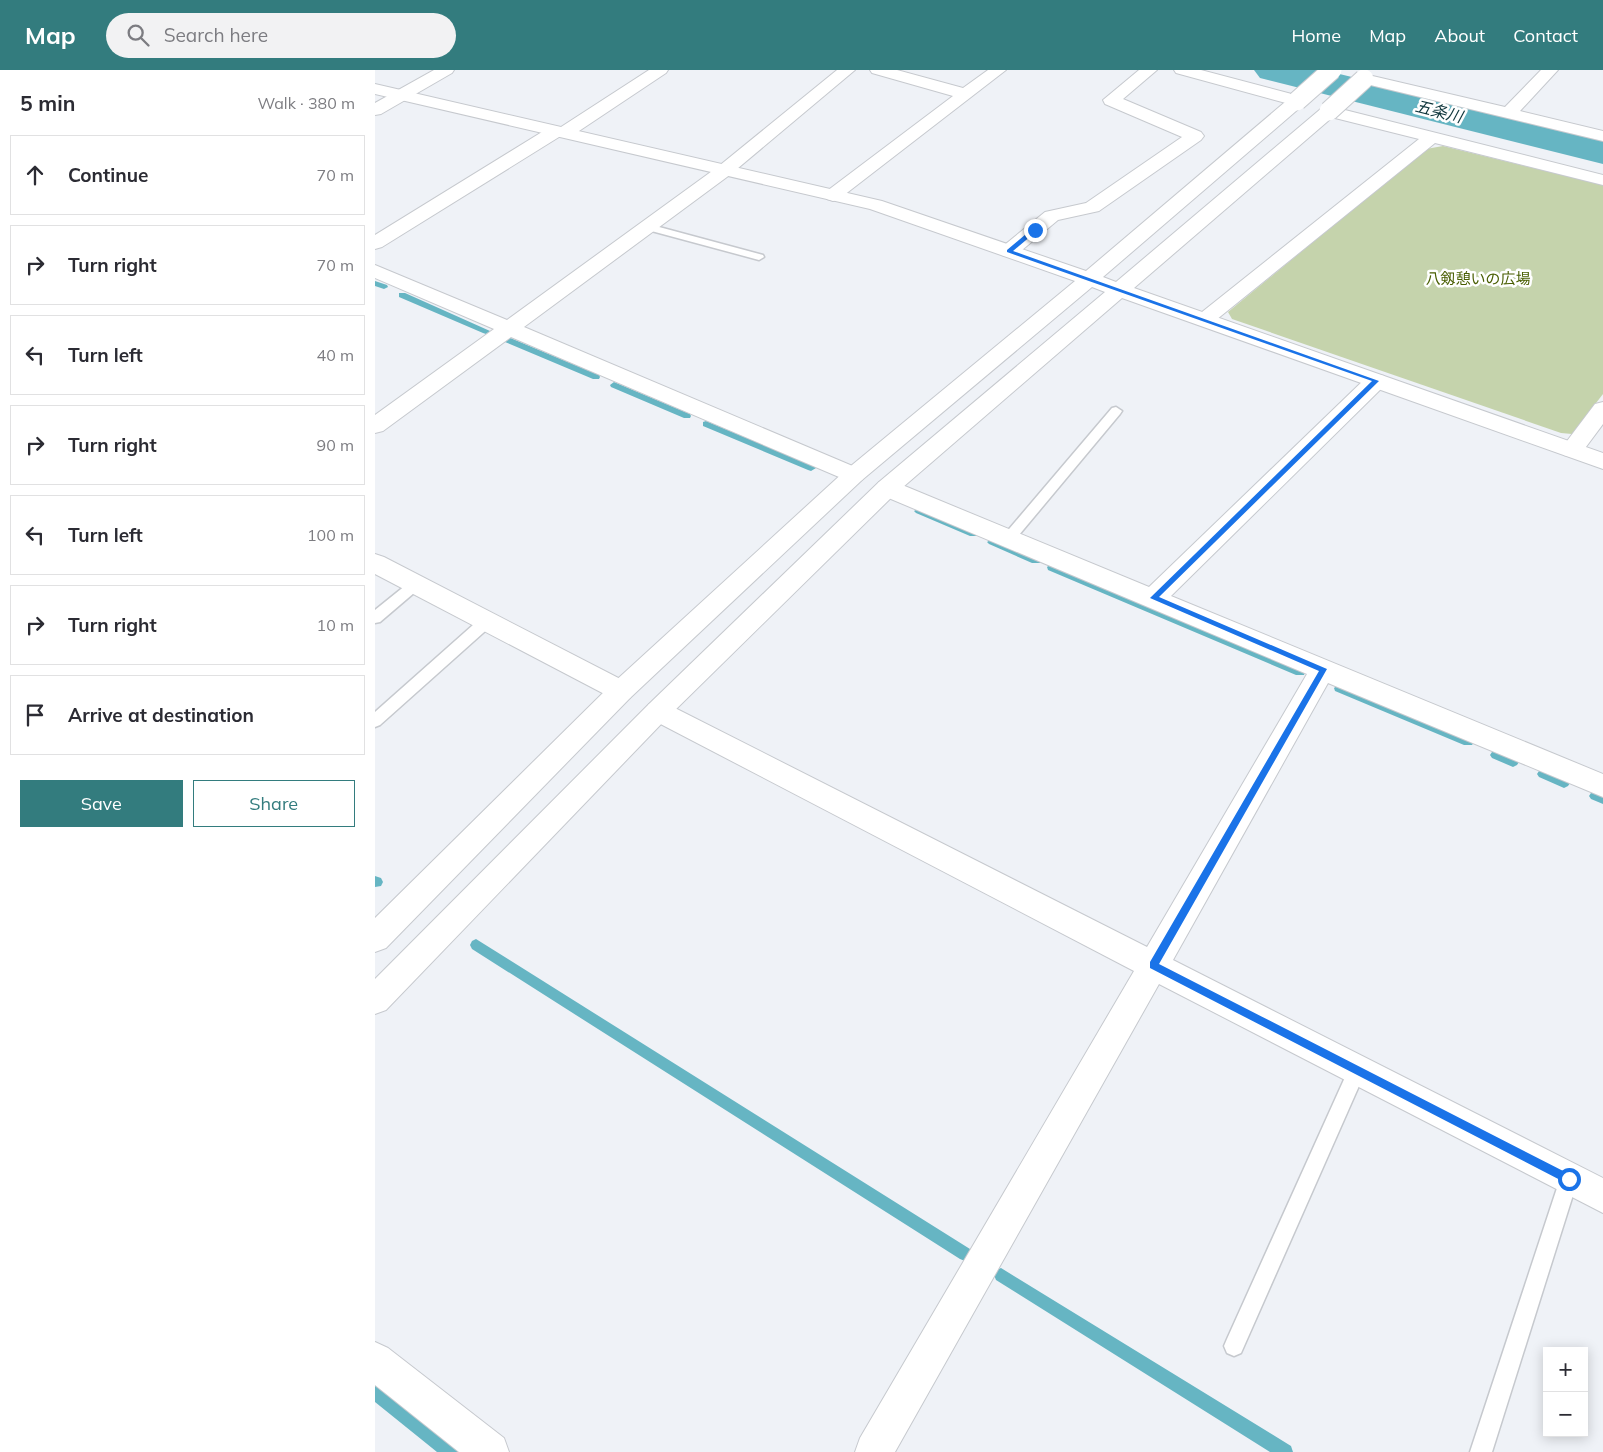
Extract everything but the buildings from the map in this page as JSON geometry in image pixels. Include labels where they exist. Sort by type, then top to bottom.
[{"type":"street","points":[[375,110],[446,70]]},
{"type":"street","points":[[375,243],[660,70]]},
{"type":"street","points":[[375,426],[725,170],[847,70]]},
{"type":"street","points":[[878,70],[966,94]]},
{"type":"street","points":[[833,195],[997,70]]},
{"type":"street","points":[[1009,251],[1052,216],[1092,207],[1195,136],[1111,100],[1149,70]]},
{"type":"street","points":[[1182,70],[1297,101]]},
{"type":"street","points":[[375,938],[621,691],[854,475],[1088,280],[1332,70]]},
{"type":"street","points":[[1509,113],[1550,70]]},
{"type":"street","points":[[375,1000],[658,711],[887,488],[1329,111],[1369,74],[1509,113],[1603,136]]},
{"type":"street","points":[[375,89],[833,195],[905,214],[1603,461]]},
{"type":"street","points":[[1329,111],[1603,180]]},
{"type":"street","points":[[1204,320],[1431,138]]},
{"type":"street","points":[[375,271],[511,327],[854,475]]},
{"type":"street","points":[[1153,598],[1376,381]]},
{"type":"street","points":[[1572,450],[1603,409]]},
{"type":"street","points":[[887,488],[1603,786]]},
{"type":"street","points":[[375,563],[621,691]]},
{"type":"street","points":[[874,1452],[1323,669]]},
{"type":"street","points":[[658,711],[1603,1196]]},
{"type":"street","points":[[375,1361],[490,1452]]},
{"type":"lane","points":[[648,227],[759,257]]},
{"type":"lane","points":[[1009,538],[1116,411]]},
{"type":"lane","points":[[375,618],[415,584]]},
{"type":"lane","points":[[375,721],[487,621]]},
{"type":"lane","points":[[1234,1346],[1357,1070]]},
{"type":"lane","points":[[1481,1452],[1569,1179]]},
{"type":"green space","name":"八剱憩いの広場","points":[[1443,146],[1603,185],[1603,394],[1572,434],[1561,433],[1232,319],[1228,312],[1426,149]]},
{"type":"waterway","name":"五条川","points":[[1274,70],[1603,151]]},
{"type":"waterway","points":[[375,283],[384,287]]},
{"type":"waterway","points":[[402,295],[486,331]]},
{"type":"waterway","points":[[508,340],[596,377]]},
{"type":"waterway","points":[[614,385],[687,416]]},
{"type":"waterway","points":[[706,424],[811,468]]},
{"type":"waterway","points":[[919,511],[973,534]]},
{"type":"waterway","points":[[992,542],[1036,560]]},
{"type":"waterway","points":[[1052,567],[1300,672]]},
{"type":"waterway","points":[[1339,688],[1468,742]]},
{"type":"waterway","points":[[1496,755],[1513,762]]},
{"type":"waterway","points":[[1543,774],[1564,783]]},
{"type":"waterway","points":[[1595,796],[1603,799]]},
{"type":"waterway","points":[[476,945],[965,1254]]},
{"type":"waterway","points":[[1001,1275],[1285,1452]]},
{"type":"waterway","points":[[375,1392],[450,1452]]},
{"type":"route","points":[[1035,230],[1009,251],[1376,381],[1153,598],[1323,669],[1153,965],[1569,1179]]}]
